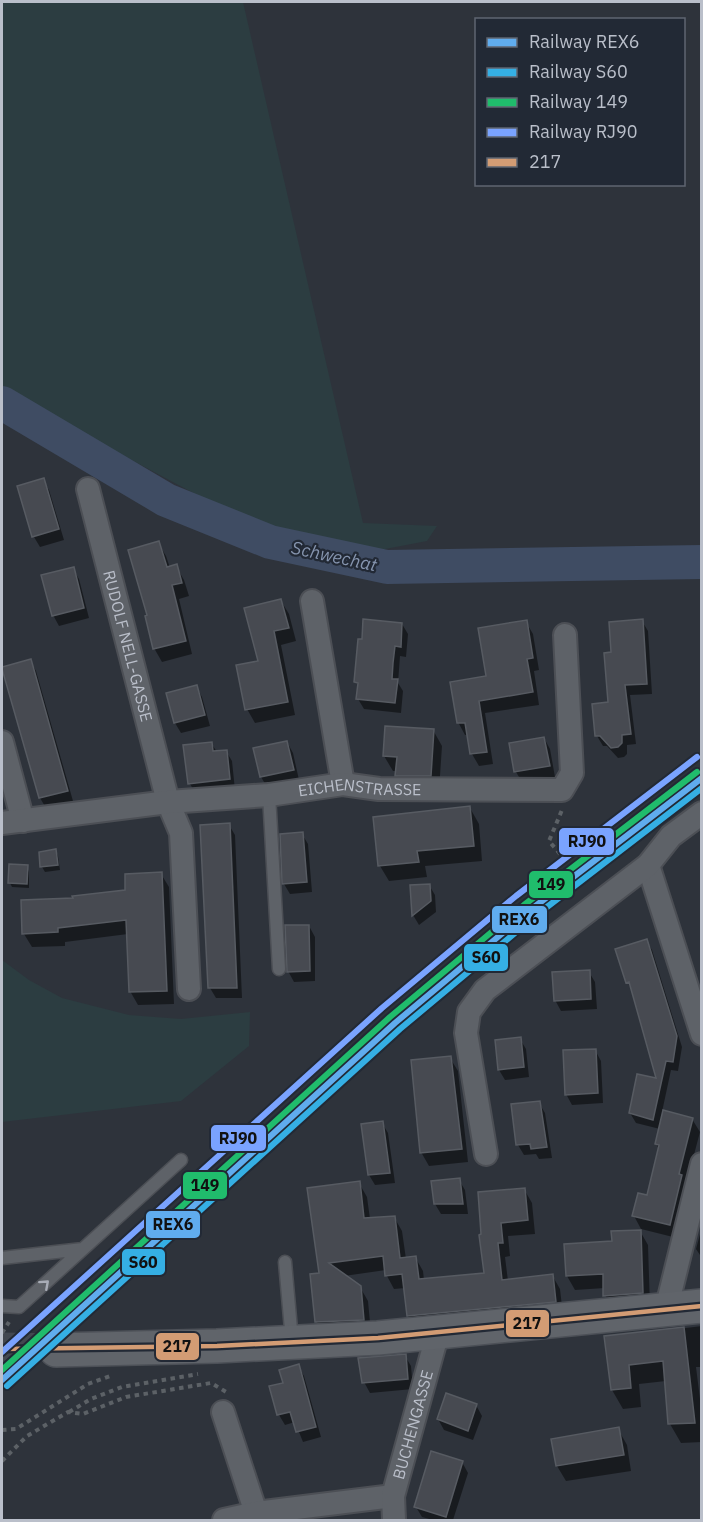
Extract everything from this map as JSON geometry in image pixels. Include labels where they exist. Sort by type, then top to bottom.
[{"type":"main road","points":[[56,1350],[217,1347],[378,1338],[702,1306]]},
{"type":"street","name":"RUDOLF NELL-GASSE","points":[[88,489],[168,802],[181,832],[189,989]]},
{"type":"street","points":[[312,601],[343,784]]},
{"type":"street","points":[[562,790],[572,773],[565,635]]},
{"type":"street","points":[[2,742],[12,822]]},
{"type":"street","name":"EICHENSTRASSE","points":[[12,822],[168,802],[269,795],[343,784],[379,789],[562,790]]},
{"type":"street","points":[[486,1154],[466,1033],[469,1012],[485,990],[648,865],[671,836],[702,813]]},
{"type":"street","points":[[648,865],[694,978],[702,1034]]},
{"type":"street","points":[[666,1310],[702,1164]]},
{"type":"street","name":"BUCHENGASSE","points":[[394,1521],[393,1496],[438,1332]]},
{"type":"street","points":[[227,1403],[256,1513]]},
{"type":"street","points":[[225,1521],[256,1513],[393,1496]]},
{"type":"lane","points":[[269,795],[279,969]]},
{"type":"lane","points":[[2,1306],[19,1307],[181,1160]]},
{"type":"lane","points":[[2,1258],[83,1250]]},
{"type":"lane","points":[[285,1262],[292,1342]]},
{"type":"path","points":[[560,854],[549,841],[562,812],[562,790]]},
{"type":"path","points":[[2,1461],[27,1436],[91,1399],[122,1387],[200,1373]]},
{"type":"path","points":[[68,1412],[83,1414],[126,1397],[211,1383],[225,1390],[227,1403]]},
{"type":"path","points":[[122,1387],[126,1397]]},
{"type":"shaded area","points":[[2,2],[243,2],[363,523],[437,526],[427,541],[354,555],[263,530],[2,391]]},
{"type":"shaded area","points":[[2,960],[29,980],[62,998],[129,1015],[181,1019],[250,1012],[249,1046],[181,1101],[2,1122]]},
{"type":"building","points":[[44,478],[59,529],[32,537],[17,486]]},
{"type":"building","points":[[159,541],[167,567],[177,564],[182,583],[172,585],[186,641],[153,649],[145,616],[147,615],[128,550]]},
{"type":"building","points":[[74,567],[84,608],[52,616],[41,575]]},
{"type":"building","points":[[281,599],[289,628],[274,631],[288,702],[245,710],[236,665],[258,661],[244,608]]},
{"type":"building","points":[[363,619],[402,623],[401,647],[395,646],[393,663],[392,679],[398,679],[395,703],[356,699],[358,683],[354,682],[358,639],[362,639]]},
{"type":"building","points":[[643,619],[647,684],[625,685],[631,734],[622,735],[622,743],[618,747],[611,748],[600,736],[595,736],[592,704],[608,702],[604,653],[611,652],[609,622]]},
{"type":"building","points":[[527,620],[533,658],[527,659],[533,692],[479,701],[487,752],[470,754],[465,723],[457,723],[450,682],[486,676],[478,628]]},
{"type":"building","points":[[31,659],[68,791],[39,798],[2,669],[2,667]]},
{"type":"building","points":[[197,685],[205,715],[174,723],[166,693]]},
{"type":"building","points":[[385,726],[434,729],[431,776],[395,776],[397,757],[383,756]]},
{"type":"building","points":[[544,737],[550,766],[514,772],[509,743]]},
{"type":"building","points":[[287,741],[294,770],[260,777],[253,748]]},
{"type":"building","points":[[212,742],[213,751],[227,750],[230,779],[188,784],[183,745]]},
{"type":"building","points":[[470,806],[474,846],[417,851],[419,862],[378,866],[373,817]]},
{"type":"building","points":[[230,823],[237,988],[208,988],[200,825]]},
{"type":"building","points":[[303,832],[307,882],[282,884],[280,834]]},
{"type":"building","points":[[56,849],[58,865],[40,867],[39,852]]},
{"type":"building","points":[[9,864],[28,865],[27,884],[8,883]]},
{"type":"building","points":[[162,872],[167,991],[129,992],[126,920],[58,928],[58,932],[22,934],[21,900],[73,898],[72,896],[125,890],[125,874]]},
{"type":"building","points":[[430,884],[431,901],[412,916],[410,885]]},
{"type":"building","points":[[285,925],[309,925],[310,971],[287,972]]},
{"type":"building","points":[[647,939],[677,1036],[673,1062],[666,1061],[653,1120],[629,1113],[637,1074],[656,1078],[629,982],[626,983],[615,949]]},
{"type":"building","points":[[590,970],[591,999],[554,1001],[552,972]]},
{"type":"building","points":[[521,1037],[524,1067],[498,1070],[495,1040]]},
{"type":"building","points":[[596,1049],[598,1093],[565,1095],[563,1050]]},
{"type":"building","points":[[451,1056],[462,1149],[420,1153],[411,1060]]},
{"type":"building","points":[[540,1101],[547,1147],[531,1149],[530,1144],[516,1145],[511,1104]]},
{"type":"building","points":[[663,1110],[693,1118],[679,1174],[682,1175],[670,1225],[632,1216],[638,1193],[647,1195],[659,1145],[655,1144]]},
{"type":"building","points":[[383,1121],[390,1173],[368,1175],[361,1124]]},
{"type":"building","points":[[460,1178],[463,1204],[434,1204],[431,1181]]},
{"type":"building","points":[[360,1181],[364,1218],[395,1216],[400,1258],[416,1256],[419,1279],[484,1273],[479,1235],[481,1234],[478,1192],[525,1188],[528,1220],[501,1223],[503,1243],[498,1243],[502,1280],[553,1274],[556,1302],[407,1316],[402,1274],[385,1276],[383,1256],[329,1263],[361,1286],[364,1320],[315,1322],[310,1274],[319,1273],[307,1188]]},
{"type":"building","points":[[641,1230],[643,1293],[603,1296],[603,1274],[566,1276],[564,1244],[612,1241],[611,1231]]},
{"type":"building","points":[[684,1327],[695,1423],[668,1424],[663,1361],[629,1365],[631,1388],[611,1390],[604,1336]]},
{"type":"building","points":[[406,1354],[408,1379],[362,1383],[358,1358]]},
{"type":"building","points":[[299,1364],[316,1427],[296,1432],[290,1412],[277,1415],[269,1386],[283,1383],[279,1370]]},
{"type":"building","points":[[446,1393],[477,1404],[468,1431],[437,1419]]},
{"type":"building","points":[[619,1427],[624,1455],[556,1466],[551,1439]]},
{"type":"building","points":[[431,1451],[463,1461],[446,1517],[414,1507]]},
{"type":"waterway","name":"Schwechat","points":[[2,403],[166,500],[270,542],[387,567],[702,562]]},
{"type":"tunnel","points":[[2,1349],[56,1350]]},
{"type":"rail line","name":"RJ90","points":[[2,1352],[382,1008],[516,896],[697,757]]},
{"type":"rail line","name":"149","points":[[2,1370],[390,1017],[524,905],[697,772]]},
{"type":"rail line","name":"REX6","points":[[2,1380],[395,1023],[529,911],[702,778]]},
{"type":"rail line","name":"S60","points":[[7,1386],[400,1029],[534,917],[702,788]]},
{"type":"transit line","name":"217","points":[[2,1349],[217,1346],[378,1338],[702,1306]]}]
